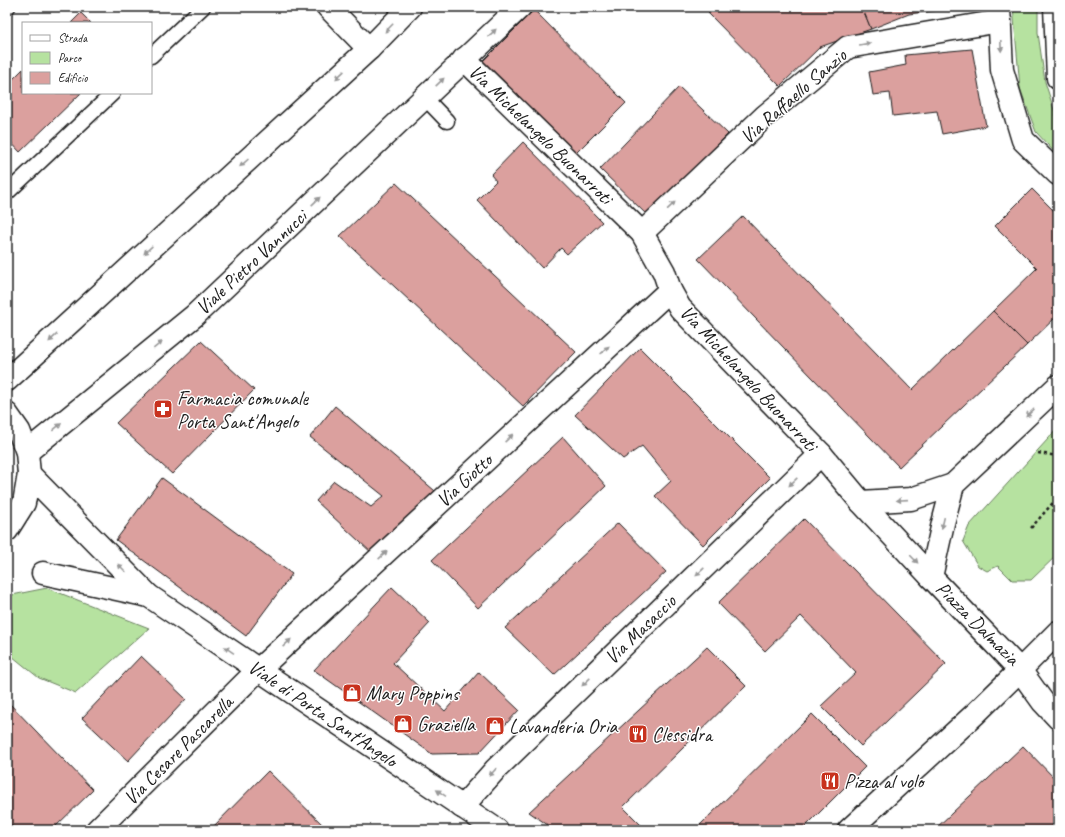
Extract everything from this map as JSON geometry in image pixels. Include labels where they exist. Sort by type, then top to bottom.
[{"type":"street","points":[[328,7],[369,49]]},
{"type":"street","points":[[7,380],[369,49],[410,7]]},
{"type":"street","name":"Viale Pietro Vannucci","points":[[27,452],[194,316],[520,7]]},
{"type":"street","points":[[1055,7],[1058,78]]},
{"type":"street","points":[[999,14],[1002,70],[1023,140],[1058,174]]},
{"type":"street","name":"Via Raffaello Sanzio","points":[[642,233],[765,116],[848,46],[999,14]]},
{"type":"street","name":"Via Michelangelo Buonarroti","points":[[464,59],[642,233],[664,272],[670,290],[680,308],[821,454],[861,502]]},
{"type":"street","name":"Via Giotto","points":[[258,670],[670,290]]},
{"type":"street","points":[[861,502],[911,499],[952,485],[1058,386]]},
{"type":"street","points":[[7,414],[19,431],[27,452],[30,474],[24,503],[7,530]]},
{"type":"street","name":"Via Masaccio","points":[[462,807],[495,770],[821,454]]},
{"type":"street","name":"Viale di Porta Sant'Angelo","points":[[30,474],[149,596],[497,830]]},
{"type":"street","name":"Piazza Dalmazia","points":[[931,577],[952,485]]},
{"type":"street","name":"Piazza Dalmazia","points":[[861,502],[1020,670],[1058,632]]},
{"type":"street","name":"Viale di Porta Sant'Angelo","points":[[43,573],[149,596]]},
{"type":"street","name":"Via Cesare Pascarella","points":[[97,830],[258,670]]},
{"type":"street","points":[[849,830],[975,714],[1020,670],[1043,702],[1058,718]]},
{"type":"lane","points":[[152,55],[203,7]]},
{"type":"lane","points":[[7,194],[111,94]]},
{"type":"lane","points":[[424,97],[447,121]]},
{"type":"path","points":[[1038,453],[1058,456]]},
{"type":"path","points":[[1031,528],[1058,497]]},
{"type":"green space","points":[[1013,7],[1038,7],[1038,33],[1045,82],[1056,116],[1058,118],[1058,156],[1036,132],[1020,88]]},
{"type":"green space","points":[[1058,428],[1058,554],[1031,580],[1012,580],[998,566],[987,571],[978,566],[963,541],[969,526]]},
{"type":"green space","points":[[47,588],[149,628],[76,693],[39,678],[7,652],[7,596]]},
{"type":"building","points":[[715,7],[862,7],[871,29],[820,47],[780,86],[708,13]]},
{"type":"building","points":[[862,7],[964,7],[909,14],[871,29]]},
{"type":"building","points":[[534,10],[626,103],[573,156],[481,63]]},
{"type":"building","points":[[81,13],[90,22],[72,22]]},
{"type":"building","points":[[972,49],[986,126],[942,134],[937,111],[893,116],[890,93],[873,95],[869,72],[906,65],[905,55]]},
{"type":"building","points":[[22,70],[22,94],[80,94],[20,152],[7,138],[7,85]]},
{"type":"building","points":[[679,87],[728,134],[648,216],[600,169]]},
{"type":"building","points":[[523,142],[602,222],[567,254],[561,248],[542,268],[477,200],[496,181],[491,175]]},
{"type":"building","points":[[396,183],[576,352],[523,406],[340,236]]},
{"type":"building","points":[[1032,189],[1058,215],[1058,315],[1027,345],[993,311],[1037,268],[995,226]]},
{"type":"building","points":[[743,216],[912,390],[993,311],[1027,345],[899,467],[698,259]]},
{"type":"building","points":[[201,341],[254,390],[172,474],[116,423]]},
{"type":"building","points":[[640,348],[770,478],[703,545],[655,496],[671,481],[642,446],[623,459],[575,415]]},
{"type":"building","points":[[335,406],[441,496],[374,555],[316,501],[334,481],[371,507],[384,496],[310,437]]},
{"type":"building","points":[[563,437],[606,486],[478,608],[432,560]]},
{"type":"building","points":[[162,478],[292,574],[246,636],[116,540]]},
{"type":"building","points":[[804,519],[946,664],[861,746],[821,706],[856,673],[801,616],[765,651],[718,603]]},
{"type":"building","points":[[618,523],[666,572],[554,675],[505,628]]},
{"type":"building","points":[[392,587],[430,623],[393,663],[445,711],[479,672],[519,710],[479,753],[432,754],[314,670]]},
{"type":"building","points":[[707,647],[746,686],[623,807],[646,830],[555,830],[529,812]]},
{"type":"building","points":[[141,656],[186,699],[128,761],[82,718]]},
{"type":"building","points":[[7,701],[93,790],[52,830],[16,830],[7,820]]},
{"type":"building","points":[[812,714],[865,767],[802,830],[695,830]]},
{"type":"building","points":[[1023,746],[1058,782],[1058,830],[934,830]]},
{"type":"building","points":[[268,771],[328,830],[210,830]]},
{"type":"place","name":"Farmacia comunale Porta Sant'Angelo","points":[[163,409]]},
{"type":"place","name":"Mary Poppins","points":[[352,693]]},
{"type":"place","name":"Graziella","points":[[403,724]]},
{"type":"place","name":"Lavanderia Oria","points":[[495,726]]},
{"type":"place","name":"Clessidra","points":[[638,734]]},
{"type":"place","name":"Pizza al volo","points":[[830,781]]}]
